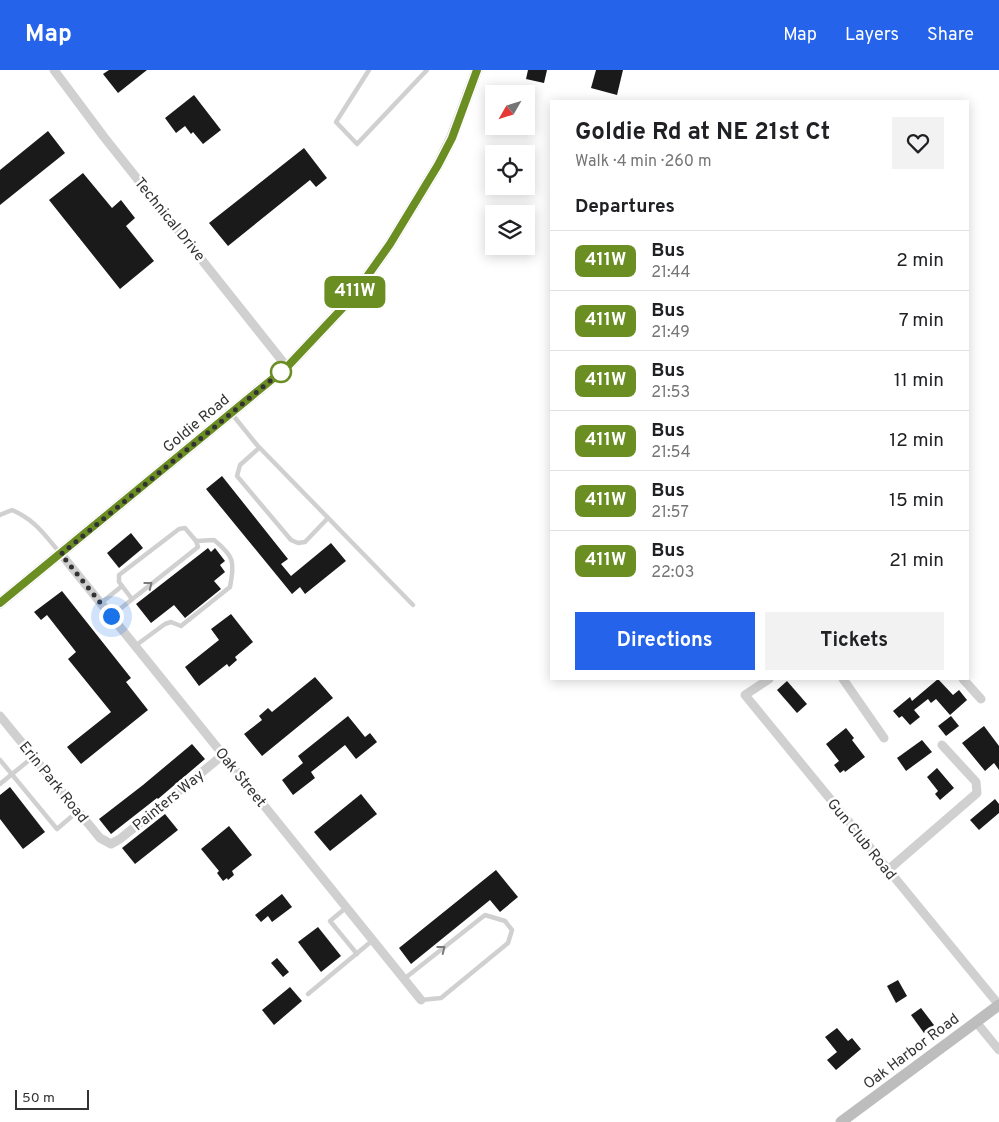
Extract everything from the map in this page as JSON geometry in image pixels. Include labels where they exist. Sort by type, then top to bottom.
[{"type":"street","name":"Technical Drive","points":[[54,70],[104,137],[287,367]]},
{"type":"street","name":"Goldie Road","points":[[0,604],[287,367],[351,299],[390,244],[438,165],[452,138],[477,70]]},
{"type":"street","name":"Oak Street","points":[[61,554],[421,1000]]},
{"type":"street","name":"Gun Club Road","points":[[768,680],[745,695],[999,1005]]},
{"type":"street","points":[[844,680],[884,738]]},
{"type":"street","points":[[964,680],[981,699]]},
{"type":"street","name":"Erin Park Road","points":[[0,716],[100,838],[111,844]]},
{"type":"street","points":[[888,870],[977,793],[976,782],[942,746]]},
{"type":"street","name":"Painters Way","points":[[111,844],[120,839],[223,755]]},
{"type":"street","name":"Oak Harbor Road","points":[[844,1121],[999,1005]]},
{"type":"street","points":[[976,1022],[999,1050]]},
{"type":"lane","points":[[368,70],[336,122],[357,144],[427,70]]},
{"type":"lane","points":[[232,412],[259,448],[413,605]]},
{"type":"lane","points":[[259,448],[240,465],[237,476],[291,540],[298,543],[305,542],[328,518]]},
{"type":"lane","points":[[0,514],[12,510],[25,516],[35,523],[61,554]]},
{"type":"lane","points":[[111,616],[198,547],[196,541],[185,528],[179,529],[119,575],[119,582],[132,599]]},
{"type":"lane","points":[[135,646],[165,624],[171,622],[181,626],[230,587],[233,562],[224,548],[214,540],[196,541]]},
{"type":"lane","points":[[101,603],[122,586]]},
{"type":"lane","points":[[0,784],[33,757]]},
{"type":"lane","points":[[0,760],[57,829],[78,811]]},
{"type":"lane","points":[[347,908],[330,921],[357,954]]},
{"type":"lane","points":[[404,979],[485,915],[505,921],[512,930],[508,943],[441,998],[421,1000]]},
{"type":"lane","points":[[308,994],[373,940]]},
{"type":"building","points":[[109,70],[147,70],[118,93],[103,74]]},
{"type":"building","points":[[528,70],[547,70],[544,83],[526,79]]},
{"type":"building","points":[[596,70],[623,70],[617,95],[591,88]]},
{"type":"building","points":[[194,95],[221,130],[203,144],[185,126],[176,133],[165,118]]},
{"type":"building","points":[[48,131],[65,153],[0,205],[0,170]]},
{"type":"building","points":[[304,148],[327,178],[316,187],[310,180],[228,246],[209,223]]},
{"type":"building","points":[[83,173],[112,208],[121,200],[135,218],[126,226],[154,261],[120,289],[49,200]]},
{"type":"building","points":[[222,476],[288,559],[281,564],[291,576],[331,543],[346,561],[305,594],[300,587],[292,594],[206,489]]},
{"type":"building","points":[[131,533],[143,548],[119,568],[107,553]]},
{"type":"building","points":[[208,548],[211,552],[215,548],[225,561],[220,565],[225,572],[214,581],[221,589],[185,618],[174,605],[151,623],[136,604]]},
{"type":"building","points":[[62,591],[131,678],[126,682],[148,710],[81,764],[67,747],[111,712],[68,659],[76,652],[47,615],[41,620],[34,612]]},
{"type":"building","points":[[231,614],[253,642],[235,657],[237,660],[229,667],[227,664],[199,686],[185,667],[219,640],[211,629]]},
{"type":"building","points":[[315,677],[333,698],[262,756],[244,734],[262,720],[259,716],[268,708],[272,712]]},
{"type":"building","points":[[937,680],[953,695],[959,690],[967,700],[950,715],[936,699],[931,703],[928,699],[914,710],[920,717],[910,725],[902,716],[899,718],[893,711],[910,697],[912,701]]},
{"type":"building","points":[[787,681],[807,704],[797,713],[777,690]]},
{"type":"building","points":[[348,716],[365,737],[370,733],[377,742],[356,759],[345,745],[311,772],[315,778],[293,795],[282,780],[303,763],[298,756]]},
{"type":"building","points":[[951,716],[959,726],[946,736],[938,726]]},
{"type":"building","points":[[984,726],[999,746],[999,770],[994,763],[985,771],[962,743]]},
{"type":"building","points":[[846,728],[854,738],[852,740],[865,757],[845,772],[844,770],[840,773],[834,765],[839,761],[826,744]]},
{"type":"building","points":[[922,740],[932,752],[906,771],[897,758]]},
{"type":"building","points":[[192,744],[205,759],[158,799],[111,834],[99,819]]},
{"type":"building","points":[[937,768],[954,788],[940,800],[935,794],[938,791],[927,777]]},
{"type":"building","points":[[10,787],[45,832],[23,849],[0,819],[0,795]]},
{"type":"building","points":[[361,794],[377,814],[330,851],[314,832]]},
{"type":"building","points":[[995,799],[999,804],[999,813],[979,830],[970,820]]},
{"type":"building","points":[[165,814],[178,830],[135,864],[122,848]]},
{"type":"building","points":[[229,826],[252,855],[232,871],[234,875],[228,880],[227,878],[223,881],[217,873],[219,871],[201,849]]},
{"type":"building","points":[[496,870],[518,897],[500,912],[490,900],[411,964],[399,948]]},
{"type":"building","points":[[282,894],[292,907],[272,922],[268,916],[261,922],[255,915]]},
{"type":"building","points":[[318,927],[341,956],[321,972],[298,942]]},
{"type":"building","points":[[277,958],[289,972],[283,977],[271,963]]},
{"type":"building","points":[[898,980],[907,996],[896,1003],[887,986]]},
{"type":"building","points":[[290,987],[302,1001],[274,1025],[262,1010]]},
{"type":"building","points":[[921,1008],[934,1025],[924,1033],[911,1015]]},
{"type":"building","points":[[837,1028],[848,1041],[852,1038],[861,1049],[836,1070],[827,1060],[837,1052],[825,1037]]},
{"type":"bus line","name":"411W","points":[[0,603],[287,367],[320,334],[351,299],[390,244],[438,165],[452,138],[477,70]]},
{"type":"route","points":[[111,616],[61,554],[287,367],[281,372]]}]
